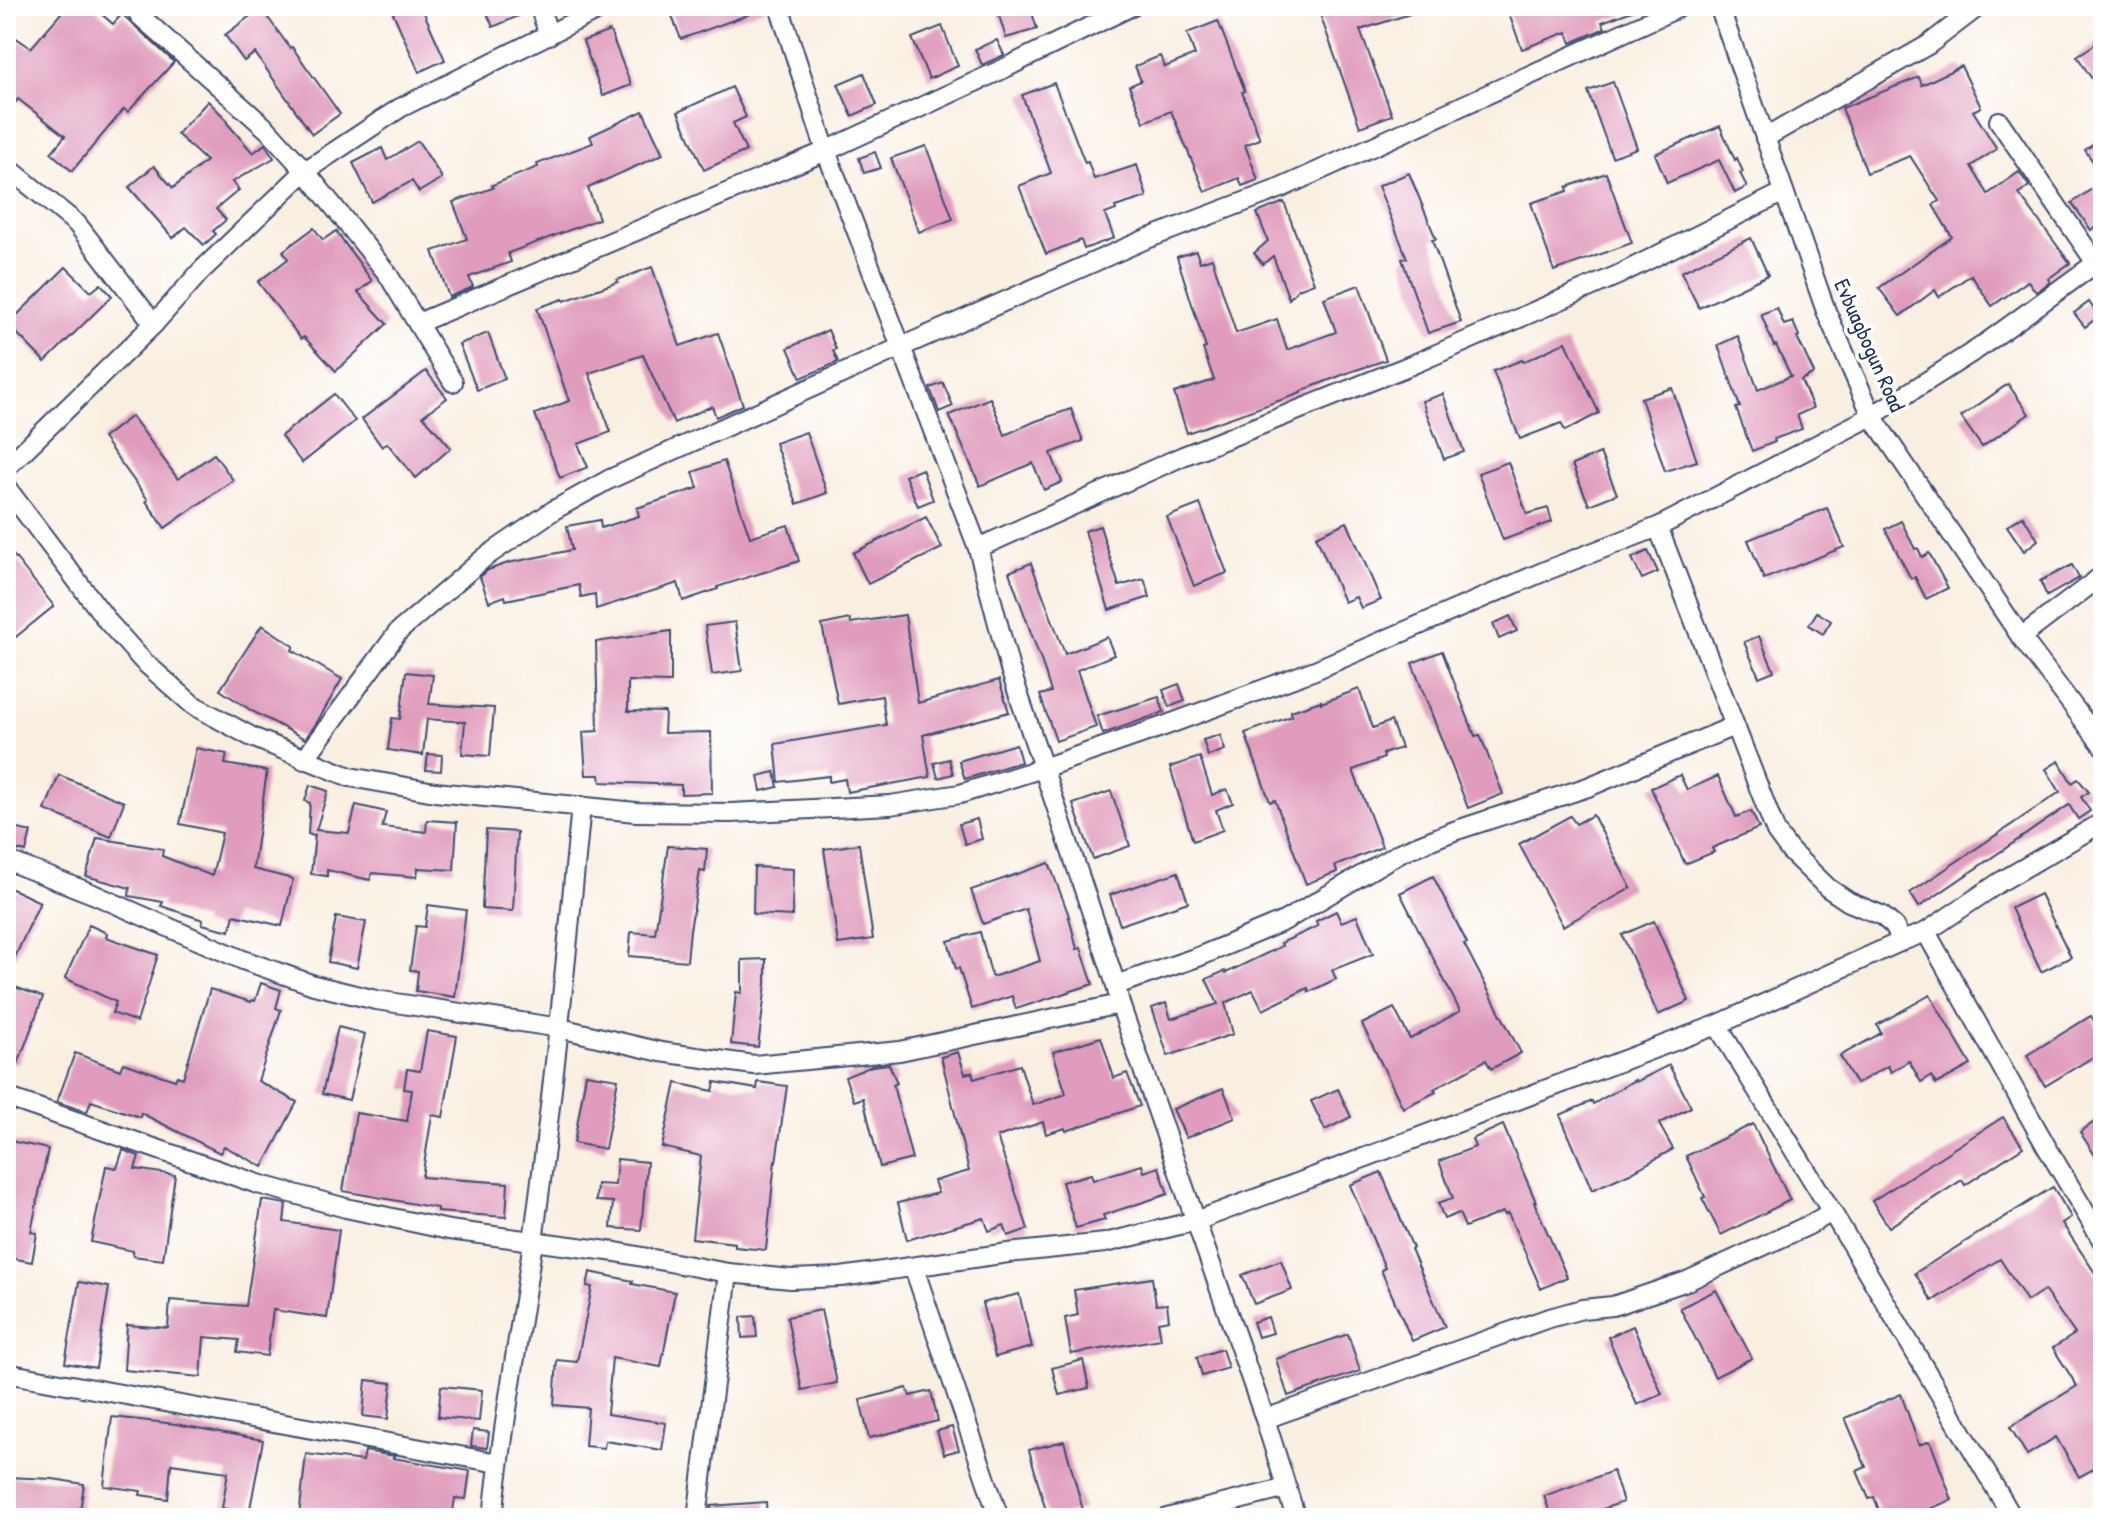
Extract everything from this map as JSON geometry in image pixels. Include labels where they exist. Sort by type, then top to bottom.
[{"type":"street","points":[[539,6],[549,35]]},
{"type":"street","points":[[6,468],[305,171],[400,108],[606,6]]},
{"type":"street","points":[[779,6],[826,151],[978,548],[1010,669],[1120,1004],[1265,1419],[1296,1518]]},
{"type":"street","points":[[418,323],[826,151],[1132,6]]},
{"type":"street","points":[[304,760],[398,632],[484,558],[554,510],[608,480],[1144,240],[1281,188],[1682,6]]},
{"type":"street","name":"Evbuagbogun Road","points":[[1719,6],[1826,311],[1872,416],[2021,637],[2103,746]]},
{"type":"street","points":[[1765,138],[1928,45],[1979,6]]},
{"type":"street","points":[[139,9],[268,130],[305,171],[387,273],[453,382]]},
{"type":"street","points":[[6,487],[109,623],[143,661],[193,705],[252,737],[350,777],[435,792],[636,812],[731,813],[890,805],[960,794],[1164,726],[1315,670],[1545,571],[1658,527],[1872,416],[1979,348],[2100,260],[1999,121]]},
{"type":"street","points":[[6,166],[77,224],[154,324]]},
{"type":"street","points":[[978,548],[1183,456],[1416,363],[1618,275],[1784,192]]},
{"type":"street","points":[[1658,527],[1776,832],[1790,851],[1828,888],[1849,902],[1881,915],[1894,926],[1902,941]]},
{"type":"street","points":[[2021,637],[2103,575]]},
{"type":"street","points":[[1116,985],[1198,957],[1284,921],[1401,852],[1454,831],[1588,787],[1734,726]]},
{"type":"street","points":[[493,1518],[498,1463],[533,1242],[560,1028],[581,806]]},
{"type":"street","points":[[6,1097],[258,1184],[346,1208],[434,1227],[616,1252],[728,1273],[791,1279],[841,1277],[1008,1253],[1105,1243],[1196,1221],[1717,1025],[1926,932],[2000,882],[2103,822]]},
{"type":"street","points":[[6,860],[93,894],[243,960],[314,985],[376,1000],[560,1028],[661,1052],[754,1065],[900,1051],[1120,1004]]},
{"type":"street","points":[[1926,932],[2103,1242]]},
{"type":"street","points":[[1717,1025],[2013,1518]]},
{"type":"street","points":[[1265,1419],[1546,1319],[1582,1309],[1613,1306],[1687,1281],[1832,1212]]},
{"type":"street","points":[[914,1268],[999,1518]]},
{"type":"street","points":[[697,1518],[728,1273]]},
{"type":"street","points":[[6,1373],[498,1463]]},
{"type":"street","points":[[1167,1518],[1287,1488]]},
{"type":"building","points":[[67,6],[92,6],[113,24],[122,14],[174,62],[128,112],[124,109],[72,171],[51,153],[65,136],[18,99],[6,116],[6,31],[31,48]]},
{"type":"building","points":[[390,6],[421,6],[445,60],[419,72]]},
{"type":"building","points":[[484,6],[527,6],[528,12],[493,27]]},
{"type":"building","points":[[668,6],[766,6],[767,8],[681,39]]},
{"type":"building","points":[[996,6],[1030,6],[1037,29],[1006,38]]},
{"type":"building","points":[[1317,6],[1424,6],[1425,9],[1360,30],[1392,115],[1360,127]]},
{"type":"building","points":[[1506,6],[1640,8],[1602,22],[1605,28],[1571,43],[1567,32],[1522,49]]},
{"type":"building","points":[[261,8],[340,114],[312,134],[255,53],[244,61],[225,35]]},
{"type":"building","points":[[1218,21],[1260,139],[1245,145],[1258,180],[1242,186],[1239,178],[1205,192],[1171,111],[1144,122],[1129,86],[1141,81],[1135,66],[1160,56],[1165,67],[1195,55],[1187,33]]},
{"type":"building","points":[[942,26],[958,66],[929,79],[912,38]]},
{"type":"building","points":[[610,31],[631,85],[603,96],[583,41]]},
{"type":"building","points":[[2103,39],[2103,96],[2077,56]]},
{"type":"building","points":[[997,40],[1004,55],[982,65],[975,49]]},
{"type":"building","points":[[1961,66],[1981,107],[1973,111],[1997,149],[1971,166],[1988,194],[2019,172],[2029,186],[2019,194],[2070,263],[2036,292],[2028,281],[1992,306],[1971,275],[1939,297],[1935,290],[1900,316],[1879,288],[1952,237],[1933,205],[1939,201],[1910,156],[1867,173],[1842,108],[1919,77],[1922,85]]},
{"type":"building","points":[[864,73],[877,105],[852,116],[838,84]]},
{"type":"building","points":[[1613,82],[1637,148],[1612,157],[1588,91]]},
{"type":"building","points":[[1054,83],[1094,179],[1137,165],[1147,197],[1115,207],[1116,210],[1105,214],[1114,238],[1084,249],[1081,240],[1046,254],[1019,186],[1051,173],[1022,95]]},
{"type":"building","points":[[732,87],[746,117],[733,123],[746,151],[704,170],[678,112]]},
{"type":"building","points":[[208,101],[253,153],[265,144],[274,158],[232,182],[239,190],[216,209],[226,220],[213,231],[216,234],[204,245],[186,227],[173,238],[129,187],[154,166],[173,188],[206,161],[177,134]]},
{"type":"building","points":[[643,111],[663,154],[588,188],[599,219],[508,253],[511,262],[469,277],[473,287],[449,297],[433,251],[467,239],[453,202],[493,188],[492,185],[538,167],[537,164],[593,143],[590,136]]},
{"type":"building","points":[[1720,126],[1735,160],[1737,158],[1747,187],[1735,193],[1719,160],[1667,183],[1655,154]]},
{"type":"building","points":[[2103,138],[2103,176],[2085,150]]},
{"type":"building","points":[[418,141],[442,178],[419,192],[412,181],[372,202],[353,163],[382,148],[387,160]]},
{"type":"building","points":[[926,146],[953,219],[919,232],[891,158]]},
{"type":"building","points":[[875,152],[881,168],[864,173],[859,158]]},
{"type":"building","points":[[1409,173],[1436,239],[1432,240],[1461,322],[1428,333],[1402,259],[1407,258],[1378,186]]},
{"type":"building","points":[[1606,173],[1632,243],[1554,271],[1531,203],[1568,191],[1567,187]]},
{"type":"building","points":[[2103,181],[2103,221],[2091,230],[2072,203]]},
{"type":"building","points":[[1284,202],[1314,283],[1298,289],[1289,299],[1273,256],[1263,264],[1254,253],[1268,241],[1257,213]]},
{"type":"building","points":[[314,228],[323,240],[336,231],[372,281],[358,292],[387,324],[336,371],[304,337],[301,339],[258,282],[288,259],[283,251]]},
{"type":"building","points":[[1751,238],[1768,275],[1699,308],[1681,272]]},
{"type":"building","points":[[1196,251],[1200,262],[1212,258],[1236,333],[1277,319],[1287,350],[1336,332],[1324,298],[1359,285],[1386,360],[1187,433],[1174,393],[1214,380],[1177,257]]},
{"type":"building","points":[[66,267],[91,292],[101,284],[112,296],[45,362],[8,324]]},
{"type":"building","points":[[652,267],[680,346],[718,333],[743,405],[716,417],[712,406],[674,423],[643,355],[589,373],[611,432],[578,444],[588,467],[560,478],[535,414],[569,401],[537,308],[618,282]]},
{"type":"building","points":[[2089,302],[2099,316],[2085,327],[2074,313]]},
{"type":"building","points":[[1777,308],[1784,325],[1793,322],[1814,373],[1801,380],[1813,408],[1797,415],[1802,429],[1752,451],[1718,345],[1738,336],[1758,390],[1791,376],[1761,314]]},
{"type":"building","points":[[828,330],[838,362],[801,378],[788,348]]},
{"type":"building","points":[[488,333],[505,379],[477,390],[459,344]]},
{"type":"building","points":[[1566,342],[1599,413],[1565,431],[1561,423],[1520,439],[1493,371],[1523,362]]},
{"type":"building","points":[[426,371],[447,398],[423,416],[451,448],[416,478],[387,443],[382,447],[362,419]]},
{"type":"building","points":[[943,383],[953,406],[939,412],[930,388]]},
{"type":"building","points":[[2008,384],[2029,414],[1982,447],[1961,417]]},
{"type":"building","points":[[1672,388],[1697,461],[1665,471],[1641,398]]},
{"type":"building","points":[[334,394],[355,421],[302,463],[281,436]]},
{"type":"building","points":[[1443,394],[1464,452],[1444,459],[1422,401]]},
{"type":"building","points":[[990,398],[1005,435],[1071,409],[1083,441],[1051,453],[1062,482],[1044,490],[1033,463],[980,486],[949,415]]},
{"type":"building","points":[[132,416],[178,479],[214,454],[233,480],[165,528],[103,438]]},
{"type":"building","points":[[806,432],[827,493],[797,504],[775,443]]},
{"type":"building","points":[[1600,453],[1617,494],[1589,505],[1572,465]]},
{"type":"building","points":[[724,461],[750,537],[788,525],[799,561],[683,601],[678,583],[596,609],[595,594],[581,597],[579,585],[506,600],[505,596],[489,602],[480,577],[488,570],[572,550],[567,526],[600,520],[601,528],[639,516],[637,508],[698,488],[693,472]]},
{"type":"building","points":[[1508,462],[1527,514],[1548,508],[1552,522],[1503,540],[1478,473]]},
{"type":"building","points":[[922,469],[933,500],[918,506],[905,476]]},
{"type":"building","points":[[1200,504],[1227,573],[1194,586],[1167,517]]},
{"type":"building","points":[[1827,508],[1844,547],[1764,579],[1748,540]]},
{"type":"building","points":[[2023,516],[2038,540],[2024,551],[2007,526]]},
{"type":"building","points":[[926,517],[942,548],[868,584],[853,553]]},
{"type":"building","points":[[1901,521],[1915,549],[1918,548],[1922,557],[1929,553],[1948,588],[1926,599],[1915,577],[1911,579],[1885,529]]},
{"type":"building","points":[[1347,522],[1381,600],[1361,608],[1356,597],[1344,602],[1316,536]]},
{"type":"building","points":[[1100,526],[1119,586],[1144,579],[1150,597],[1109,610],[1085,531]]},
{"type":"building","points":[[6,546],[54,606],[6,645]]},
{"type":"building","points":[[1648,551],[1658,572],[1642,579],[1632,558]]},
{"type":"building","points":[[1031,563],[1065,654],[1107,637],[1114,655],[1077,670],[1096,727],[1056,741],[1040,695],[1051,692],[1009,572]]},
{"type":"building","points":[[2072,565],[2079,578],[2047,596],[2040,581]]},
{"type":"building","points":[[1817,612],[1831,621],[1823,634],[1809,625]]},
{"type":"building","points":[[905,615],[918,703],[999,680],[1009,712],[923,735],[930,777],[847,792],[845,779],[829,782],[829,776],[779,782],[775,744],[886,725],[882,696],[838,704],[822,625],[850,619],[851,623]]},
{"type":"building","points":[[1510,616],[1517,631],[1499,639],[1493,624]]},
{"type":"building","points":[[735,622],[742,671],[712,675],[705,626]]},
{"type":"building","points":[[262,625],[294,646],[292,650],[342,679],[305,739],[220,690]]},
{"type":"building","points":[[671,631],[671,682],[628,681],[628,711],[665,712],[664,733],[711,732],[712,793],[681,794],[681,785],[601,782],[600,775],[586,775],[583,732],[598,731],[596,642]]},
{"type":"building","points":[[1759,636],[1774,671],[1759,677],[1744,642]]},
{"type":"building","points":[[1442,651],[1475,736],[1480,735],[1503,794],[1468,808],[1412,663]]},
{"type":"building","points":[[406,672],[433,675],[429,704],[494,708],[490,756],[462,754],[465,722],[427,719],[423,755],[388,750],[392,718],[400,719]]},
{"type":"building","points":[[1179,684],[1185,701],[1169,707],[1163,690]]},
{"type":"building","points":[[1359,689],[1373,728],[1391,721],[1401,748],[1353,770],[1382,847],[1335,866],[1337,872],[1306,884],[1275,800],[1270,802],[1245,733],[1292,716],[1291,711]]},
{"type":"building","points":[[1159,697],[1164,712],[1103,734],[1097,716]]},
{"type":"building","points":[[1220,735],[1225,750],[1208,756],[1203,740]]},
{"type":"building","points":[[1016,744],[1021,762],[965,779],[959,761]]},
{"type":"building","points":[[196,748],[227,754],[225,764],[267,771],[253,869],[293,879],[282,926],[234,915],[230,931],[202,924],[203,920],[161,906],[163,902],[129,896],[130,888],[86,876],[97,838],[163,849],[162,856],[212,876],[222,833],[180,824]]},
{"type":"building","points":[[428,754],[442,755],[441,771],[426,770]]},
{"type":"building","points":[[1200,757],[1212,795],[1227,789],[1233,803],[1216,810],[1223,830],[1193,841],[1170,767]]},
{"type":"building","points":[[949,759],[953,774],[938,778],[934,763]]},
{"type":"building","points":[[2059,761],[2072,783],[2078,779],[2089,792],[2081,797],[2090,811],[2078,819],[2069,805],[1919,907],[1910,893],[2060,792],[2046,769]]},
{"type":"building","points":[[775,772],[778,787],[761,791],[758,776]]},
{"type":"building","points":[[59,775],[124,802],[111,837],[45,810]]},
{"type":"building","points":[[1680,775],[1687,790],[1718,776],[1736,817],[1751,811],[1759,828],[1712,848],[1714,852],[1685,864],[1651,788]]},
{"type":"building","points":[[310,785],[328,791],[316,830],[349,833],[356,805],[386,812],[382,827],[426,832],[427,820],[457,822],[454,870],[418,868],[417,877],[372,873],[370,880],[327,870],[327,876],[311,874],[315,834],[308,834],[310,803],[305,801]]},
{"type":"building","points":[[1111,791],[1130,846],[1093,859],[1073,804]]},
{"type":"building","points":[[1593,815],[1631,888],[1563,926],[1519,844],[1570,816],[1576,824]]},
{"type":"building","points":[[977,819],[982,839],[965,844],[959,824]]},
{"type":"building","points":[[6,826],[31,832],[26,852],[6,847]]},
{"type":"building","points":[[486,830],[517,832],[513,911],[482,909]]},
{"type":"building","points":[[859,844],[873,939],[838,944],[824,849]]},
{"type":"building","points":[[668,846],[707,849],[705,872],[700,871],[687,961],[629,956],[631,932],[655,934]]},
{"type":"building","points":[[1049,863],[1068,913],[1077,949],[1081,948],[1093,984],[1016,1009],[1012,996],[972,1009],[948,941],[980,932],[992,977],[1040,961],[1026,909],[983,924],[971,890]]},
{"type":"building","points":[[754,867],[793,869],[792,916],[753,914]]},
{"type":"building","points":[[1178,872],[1188,902],[1120,925],[1110,895]]},
{"type":"building","points":[[1433,876],[1467,943],[1464,944],[1521,1053],[1491,1069],[1486,1060],[1434,1089],[1436,1092],[1403,1108],[1362,1024],[1394,1008],[1410,1039],[1460,1011],[1400,893]]},
{"type":"building","points":[[10,888],[40,902],[6,977],[6,896]]},
{"type":"building","points":[[2040,894],[2071,957],[2041,972],[2011,908]]},
{"type":"building","points":[[428,905],[466,910],[455,997],[416,991],[418,971],[410,970],[416,926],[425,927]]},
{"type":"building","points":[[1336,911],[1341,922],[1357,916],[1373,954],[1332,970],[1336,979],[1309,992],[1308,988],[1263,1010],[1253,990],[1225,1003],[1233,1034],[1168,1056],[1152,1008],[1166,1003],[1171,1019],[1218,1004],[1206,979],[1226,973],[1282,946],[1281,943],[1318,926],[1316,921]]},
{"type":"building","points":[[336,917],[366,922],[357,968],[328,962]]},
{"type":"building","points":[[1654,921],[1689,1001],[1658,1015],[1622,935]]},
{"type":"building","points":[[89,925],[107,933],[106,937],[158,955],[137,1022],[112,1013],[116,1002],[65,978]]},
{"type":"building","points":[[766,959],[758,1047],[731,1044],[736,992],[742,993],[742,960]]},
{"type":"building","points":[[261,983],[281,990],[276,1008],[281,1010],[258,1081],[297,1102],[263,1167],[224,1146],[220,1153],[141,1113],[140,1117],[91,1101],[87,1112],[57,1102],[75,1053],[120,1070],[123,1063],[175,1080],[177,1076],[183,1078],[210,989],[251,1002],[255,1001]]},
{"type":"building","points":[[12,986],[43,997],[18,1064],[6,1060],[6,1001]]},
{"type":"building","points":[[1930,995],[1971,1065],[1936,1084],[1931,1076],[1921,1082],[1909,1061],[1891,1072],[1888,1066],[1856,1084],[1840,1056],[1881,1033],[1877,1025]]},
{"type":"building","points":[[2091,1016],[2103,1036],[2103,1051],[2045,1086],[2027,1055]]},
{"type":"building","points":[[338,1027],[365,1034],[349,1100],[322,1094]]},
{"type":"building","points":[[427,1031],[457,1036],[443,1117],[432,1115],[422,1177],[508,1183],[506,1217],[437,1212],[437,1208],[343,1191],[356,1113],[407,1121],[412,1090],[404,1089],[407,1069],[420,1071]]},
{"type":"building","points":[[1101,1037],[1114,1078],[1127,1073],[1140,1106],[1066,1131],[1065,1128],[1046,1134],[1043,1122],[997,1137],[1028,1229],[1008,1236],[1004,1225],[989,1231],[984,1218],[907,1240],[898,1203],[938,1193],[934,1181],[969,1171],[941,1057],[958,1052],[965,1074],[972,1072],[974,1079],[1020,1065],[1033,1105],[1066,1094],[1053,1052]]},
{"type":"building","points":[[889,1064],[897,1083],[893,1085],[912,1159],[880,1167],[863,1098],[854,1101],[845,1077],[872,1066]]},
{"type":"building","points":[[1669,1065],[1691,1107],[1659,1124],[1673,1149],[1592,1190],[1560,1115],[1592,1101],[1593,1104]]},
{"type":"building","points":[[586,1074],[618,1079],[605,1149],[574,1143]]},
{"type":"building","points":[[715,1082],[757,1089],[758,1082],[787,1086],[766,1250],[692,1238],[701,1156],[662,1147],[676,1083],[713,1091]]},
{"type":"building","points":[[1223,1088],[1235,1118],[1186,1138],[1173,1109]]},
{"type":"building","points":[[1338,1089],[1351,1117],[1325,1130],[1311,1101]]},
{"type":"building","points":[[2103,1116],[2103,1168],[2080,1132]]},
{"type":"building","points":[[2003,1117],[2023,1147],[1965,1185],[1962,1180],[1889,1227],[1872,1201]]},
{"type":"building","points":[[1753,1124],[1790,1200],[1721,1235],[1686,1156]]},
{"type":"building","points":[[1503,1125],[1567,1277],[1541,1289],[1508,1213],[1505,1215],[1503,1212],[1465,1227],[1459,1213],[1444,1219],[1438,1203],[1453,1198],[1439,1161],[1475,1147],[1472,1139]]},
{"type":"building","points":[[6,1140],[48,1149],[31,1232],[37,1233],[32,1262],[6,1257]]},
{"type":"building","points":[[123,1150],[139,1156],[135,1169],[175,1175],[163,1260],[133,1256],[133,1251],[91,1242],[106,1166],[117,1168]]},
{"type":"building","points":[[617,1159],[647,1162],[641,1230],[611,1228],[613,1202],[596,1201],[597,1184],[615,1185]]},
{"type":"building","points":[[1142,1165],[1144,1172],[1159,1167],[1168,1194],[1103,1215],[1105,1220],[1076,1228],[1062,1182],[1091,1174],[1093,1180]]},
{"type":"building","points":[[1381,1172],[1445,1327],[1412,1341],[1381,1270],[1385,1268],[1350,1185]]},
{"type":"building","points":[[2053,1187],[2071,1217],[2062,1223],[2103,1285],[2103,1464],[2079,1477],[2056,1437],[2027,1455],[2010,1427],[2077,1386],[2053,1348],[2075,1334],[2044,1290],[2027,1301],[2000,1259],[1932,1301],[1915,1273]]},
{"type":"building","points":[[262,1200],[286,1204],[284,1222],[339,1230],[327,1318],[273,1310],[267,1356],[237,1352],[239,1340],[204,1337],[201,1377],[124,1370],[127,1325],[168,1328],[170,1300],[246,1306]]},
{"type":"building","points":[[1281,1260],[1292,1290],[1254,1304],[1242,1275]]},
{"type":"building","points":[[590,1272],[675,1292],[661,1367],[612,1358],[607,1414],[666,1423],[662,1450],[605,1441],[604,1448],[585,1446],[588,1408],[554,1405],[557,1360],[577,1362],[592,1287],[587,1286]]},
{"type":"building","points":[[1152,1278],[1156,1305],[1167,1304],[1169,1320],[1158,1322],[1161,1339],[1071,1354],[1065,1318],[1078,1315],[1074,1290]]},
{"type":"building","points":[[79,1282],[109,1287],[96,1368],[65,1363]]},
{"type":"building","points":[[1716,1290],[1752,1358],[1715,1377],[1680,1308]]},
{"type":"building","points":[[1019,1294],[1032,1347],[995,1357],[982,1303]]},
{"type":"building","points":[[821,1310],[837,1383],[802,1390],[787,1317]]},
{"type":"building","points":[[755,1316],[757,1337],[742,1338],[741,1317]]},
{"type":"building","points":[[1268,1317],[1273,1333],[1258,1337],[1253,1322]]},
{"type":"building","points":[[1633,1326],[1662,1394],[1637,1405],[1608,1337]]},
{"type":"building","points":[[1348,1334],[1360,1371],[1288,1396],[1276,1359]]},
{"type":"building","points":[[1222,1349],[1228,1368],[1202,1376],[1197,1357]]},
{"type":"building","points":[[1083,1360],[1089,1388],[1059,1395],[1052,1368]]},
{"type":"building","points":[[366,1380],[392,1383],[388,1419],[363,1416]]},
{"type":"building","points":[[441,1386],[482,1390],[479,1421],[438,1417]]},
{"type":"building","points":[[907,1388],[910,1396],[931,1391],[938,1421],[869,1438],[860,1400]]},
{"type":"building","points":[[1901,1394],[1919,1445],[1930,1441],[1952,1500],[1906,1518],[1882,1518],[1874,1497],[1869,1499],[1857,1471],[1866,1467],[1845,1418]]},
{"type":"building","points":[[112,1417],[176,1424],[263,1440],[249,1514],[222,1508],[228,1472],[171,1464],[168,1499],[140,1495],[141,1491],[104,1486]]},
{"type":"building","points":[[952,1427],[959,1450],[944,1454],[937,1431]]},
{"type":"building","points":[[473,1430],[489,1432],[487,1448],[471,1446]]},
{"type":"building","points":[[1064,1441],[1083,1510],[1048,1518],[1029,1450]]},
{"type":"building","points":[[365,1451],[470,1471],[466,1499],[455,1498],[452,1518],[299,1518],[306,1454],[363,1461]]},
{"type":"building","points":[[1613,1471],[1623,1502],[1577,1518],[1552,1518],[1544,1496]]},
{"type":"building","points":[[6,1477],[84,1484],[79,1518],[6,1518]]},
{"type":"building","points":[[766,1502],[767,1518],[711,1518],[711,1506]]}]
